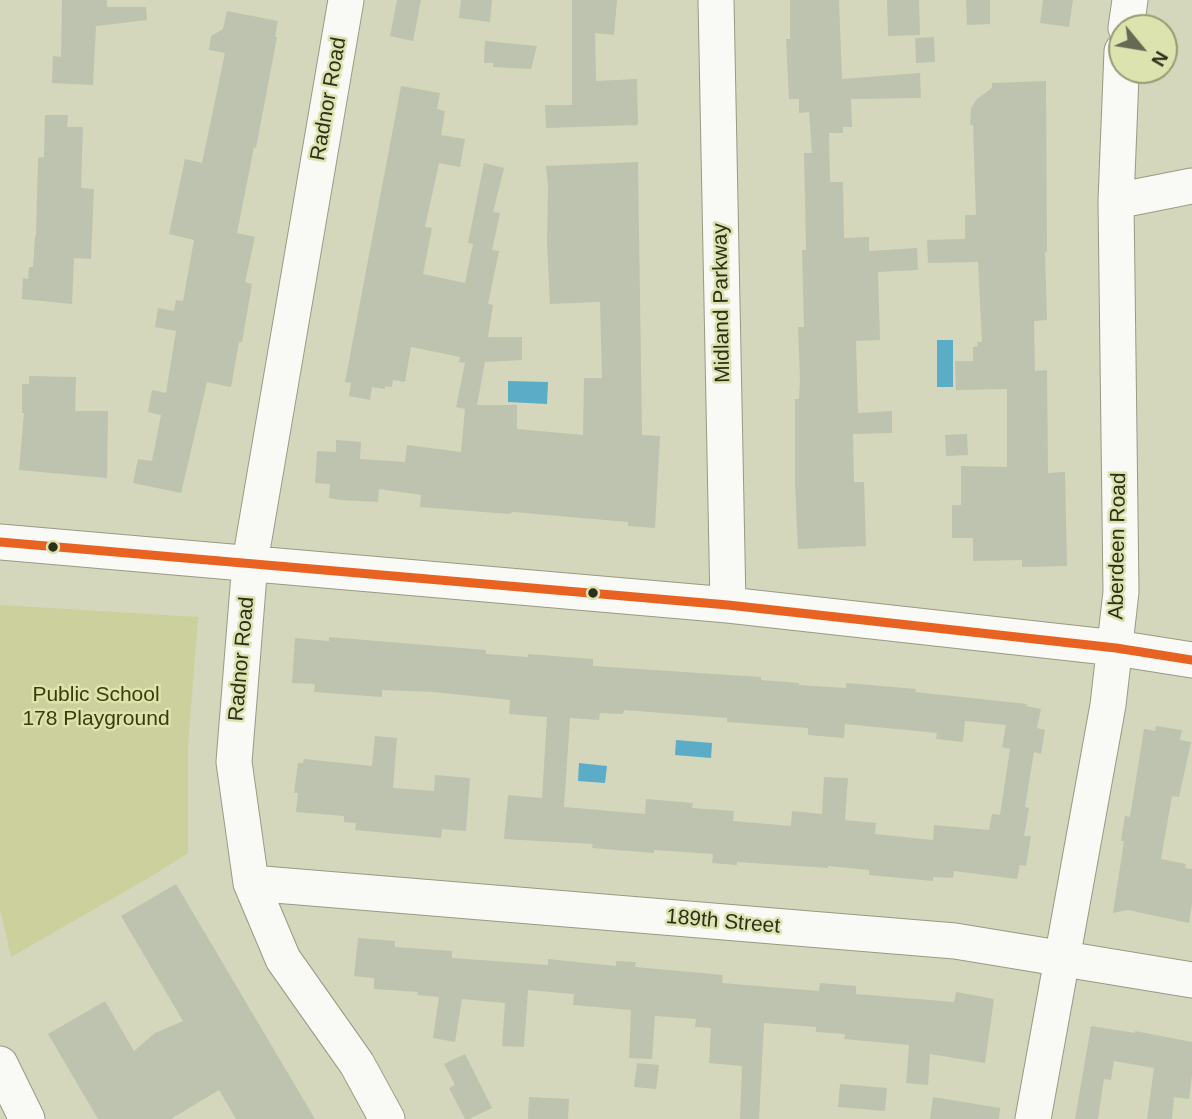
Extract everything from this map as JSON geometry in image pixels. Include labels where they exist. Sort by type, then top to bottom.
[{"type":"street","name":"Radnor Road","points":[[345,0],[250,562],[234,762],[251,883],[283,959],[357,1064],[387,1119]]},
{"type":"street","name":"Midland Parkway","points":[[716,0],[728,605]]},
{"type":"street","name":"Aberdeen Road","points":[[1033,1119],[1108,705],[1121,592],[1116,201],[1121,84]]},
{"type":"street","points":[[1116,201],[1192,186]]},
{"type":"street","points":[[0,542],[728,605],[1116,648],[1192,660]]},
{"type":"street","name":"189th Street","points":[[251,883],[955,941],[1192,980]]},
{"type":"street","points":[[0,1064],[27,1119]]},
{"type":"green space","name":"Public School 178 Playground","points":[[0,605],[198,617],[188,746],[188,853],[11,957],[0,909]]},
{"type":"water","points":[[937,340],[953,340],[953,387],[937,387]]},
{"type":"water","points":[[508,381],[548,382],[547,404],[508,402]]},
{"type":"water","points":[[676,740],[712,743],[711,758],[675,755]]},
{"type":"water","points":[[579,763],[607,766],[605,783],[578,781]]},
{"type":"building","points":[[62,0],[107,0],[107,7],[146,7],[147,20],[96,26],[93,85],[52,83],[53,56],[61,57]]},
{"type":"building","points":[[397,0],[421,0],[413,41],[390,36]]},
{"type":"building","points":[[461,0],[492,0],[490,22],[459,18]]},
{"type":"building","points":[[572,0],[617,0],[614,35],[595,33],[596,81],[637,79],[638,125],[546,128],[545,105],[572,105]]},
{"type":"building","points":[[790,0],[839,0],[842,79],[920,73],[921,98],[851,99],[852,127],[843,127],[843,133],[829,133],[830,182],[843,182],[844,238],[869,237],[869,251],[917,248],[918,270],[878,272],[880,340],[856,341],[858,413],[892,411],[892,433],[853,434],[854,482],[864,482],[866,546],[798,549],[795,399],[799,399],[800,379],[798,327],[804,327],[804,153],[812,153],[809,112],[799,113],[799,99],[789,99],[786,39],[790,39]]},
{"type":"building","points":[[887,0],[919,0],[920,35],[888,36]]},
{"type":"building","points":[[966,0],[990,0],[990,24],[967,25]]},
{"type":"building","points":[[1043,0],[1073,0],[1069,27],[1040,23]]},
{"type":"building","points":[[227,11],[278,21],[277,37],[237,233],[255,237],[245,282],[252,284],[242,342],[239,342],[231,387],[207,382],[181,493],[133,483],[138,459],[152,461],[161,415],[148,412],[152,390],[166,393],[176,331],[155,327],[158,308],[174,311],[176,300],[183,301],[194,240],[169,234],[185,159],[202,163],[225,53],[209,50],[211,36],[223,29]]},
{"type":"building","points":[[934,37],[935,62],[916,63],[915,38]]},
{"type":"building","points":[[485,41],[537,46],[531,69],[493,67],[493,63],[484,63]]},
{"type":"building","points":[[1046,81],[1047,320],[1034,321],[1035,371],[1047,370],[1048,473],[1065,472],[1067,566],[1022,567],[1022,560],[973,561],[973,538],[952,538],[952,505],[961,505],[961,466],[1007,467],[1007,389],[956,390],[955,361],[973,361],[973,347],[978,346],[977,342],[982,342],[978,262],[928,263],[927,240],[965,239],[965,215],[976,215],[973,125],[970,125],[971,108],[977,99],[992,88],[992,83]]},
{"type":"building","points":[[401,86],[440,93],[437,109],[445,111],[441,135],[465,139],[460,167],[439,163],[425,227],[432,228],[423,274],[465,283],[473,244],[468,243],[484,163],[504,168],[493,212],[500,213],[492,250],[499,251],[488,304],[493,305],[488,337],[522,337],[522,360],[485,362],[477,405],[517,405],[517,429],[583,435],[584,378],[602,378],[600,302],[550,304],[546,166],[638,162],[642,435],[660,436],[655,528],[628,526],[628,522],[420,507],[421,495],[379,489],[378,502],[341,500],[329,498],[330,484],[315,483],[317,451],[336,452],[336,440],[361,442],[360,459],[405,462],[407,445],[461,452],[465,409],[456,407],[465,363],[459,362],[460,357],[411,347],[405,382],[393,380],[392,387],[385,386],[385,389],[372,387],[370,400],[349,396],[351,383],[345,382]]},
{"type":"building","points":[[45,115],[68,115],[67,127],[83,127],[81,188],[94,189],[91,259],[74,258],[72,304],[22,299],[23,278],[28,279],[29,267],[33,267],[38,158],[44,157]]},
{"type":"building","points":[[29,376],[76,377],[75,411],[108,411],[107,478],[19,470],[24,413],[22,384],[29,384]]},
{"type":"building","points":[[967,434],[968,455],[946,456],[945,435]]},
{"type":"building","points":[[329,637],[486,650],[486,654],[593,659],[593,666],[761,677],[761,680],[799,685],[846,688],[846,683],[916,689],[915,692],[1027,704],[1026,706],[1041,709],[1037,728],[1045,730],[1041,754],[1034,752],[1025,807],[1029,808],[1024,836],[1031,836],[1026,866],[1020,865],[1017,879],[954,871],[953,878],[933,877],[933,881],[869,875],[869,870],[828,866],[712,863],[713,854],[654,850],[654,853],[592,848],[593,844],[504,839],[508,795],[542,798],[547,717],[509,714],[510,700],[434,692],[382,690],[382,697],[314,692],[315,684],[292,683],[295,638],[329,641]],"holes":[[[624,710],[727,718],[727,722],[808,728],[808,735],[844,738],[845,724],[937,733],[936,739],[963,742],[965,721],[1006,725],[1002,747],[1010,749],[1000,815],[992,814],[989,830],[934,825],[933,840],[875,834],[876,823],[845,820],[848,778],[824,777],[822,814],[792,811],[791,826],[733,821],[734,811],[692,808],[693,803],[646,799],[645,814],[564,807],[570,718],[599,720],[600,713],[623,714]]]},
{"type":"building","points":[[1156,726],[1182,730],[1180,740],[1191,742],[1179,797],[1172,796],[1161,859],[1186,864],[1185,868],[1192,869],[1189,923],[1128,910],[1113,913],[1125,816],[1130,817],[1144,729],[1155,731]]},
{"type":"building","points":[[375,736],[397,738],[393,788],[434,791],[435,775],[470,778],[466,831],[442,829],[441,838],[355,830],[356,823],[344,822],[344,816],[296,812],[298,793],[294,793],[298,763],[303,763],[304,759],[372,766]]},
{"type":"building","points":[[176,884],[315,1119],[236,1119],[219,1090],[171,1119],[98,1119],[48,1034],[105,1001],[134,1051],[155,1033],[183,1021],[121,916]]},
{"type":"building","points":[[358,938],[395,941],[395,947],[452,951],[452,958],[548,965],[548,959],[616,966],[616,961],[636,962],[635,967],[723,975],[722,983],[819,991],[820,983],[856,986],[856,994],[954,1002],[956,992],[994,999],[985,1063],[930,1054],[928,1085],[906,1083],[909,1045],[844,1039],[845,1034],[816,1032],[816,1027],[764,1023],[759,1119],[740,1119],[742,1066],[709,1063],[711,1028],[695,1027],[696,1019],[655,1016],[652,1059],[629,1058],[631,1010],[573,1005],[574,994],[528,990],[524,1047],[502,1046],[505,1003],[462,999],[455,1042],[433,1038],[439,997],[417,995],[418,992],[374,989],[374,978],[354,976]]},
{"type":"building","points":[[1091,1026],[1192,1042],[1189,1099],[1174,1097],[1172,1119],[1147,1119],[1154,1068],[1114,1061],[1111,1080],[1104,1079],[1098,1119],[1075,1119]]},
{"type":"building","points":[[465,1054],[492,1108],[469,1119],[465,1119],[449,1088],[455,1085],[444,1064]]},
{"type":"building","points":[[637,1063],[659,1065],[656,1089],[634,1087]]},
{"type":"building","points":[[840,1084],[887,1088],[885,1111],[838,1107]]},
{"type":"building","points":[[529,1097],[569,1099],[568,1119],[528,1119]]},
{"type":"building","points":[[933,1097],[1000,1108],[999,1119],[930,1119]]},
{"type":"transit line","points":[[0,542],[728,605],[1116,648],[1192,660]]}]
